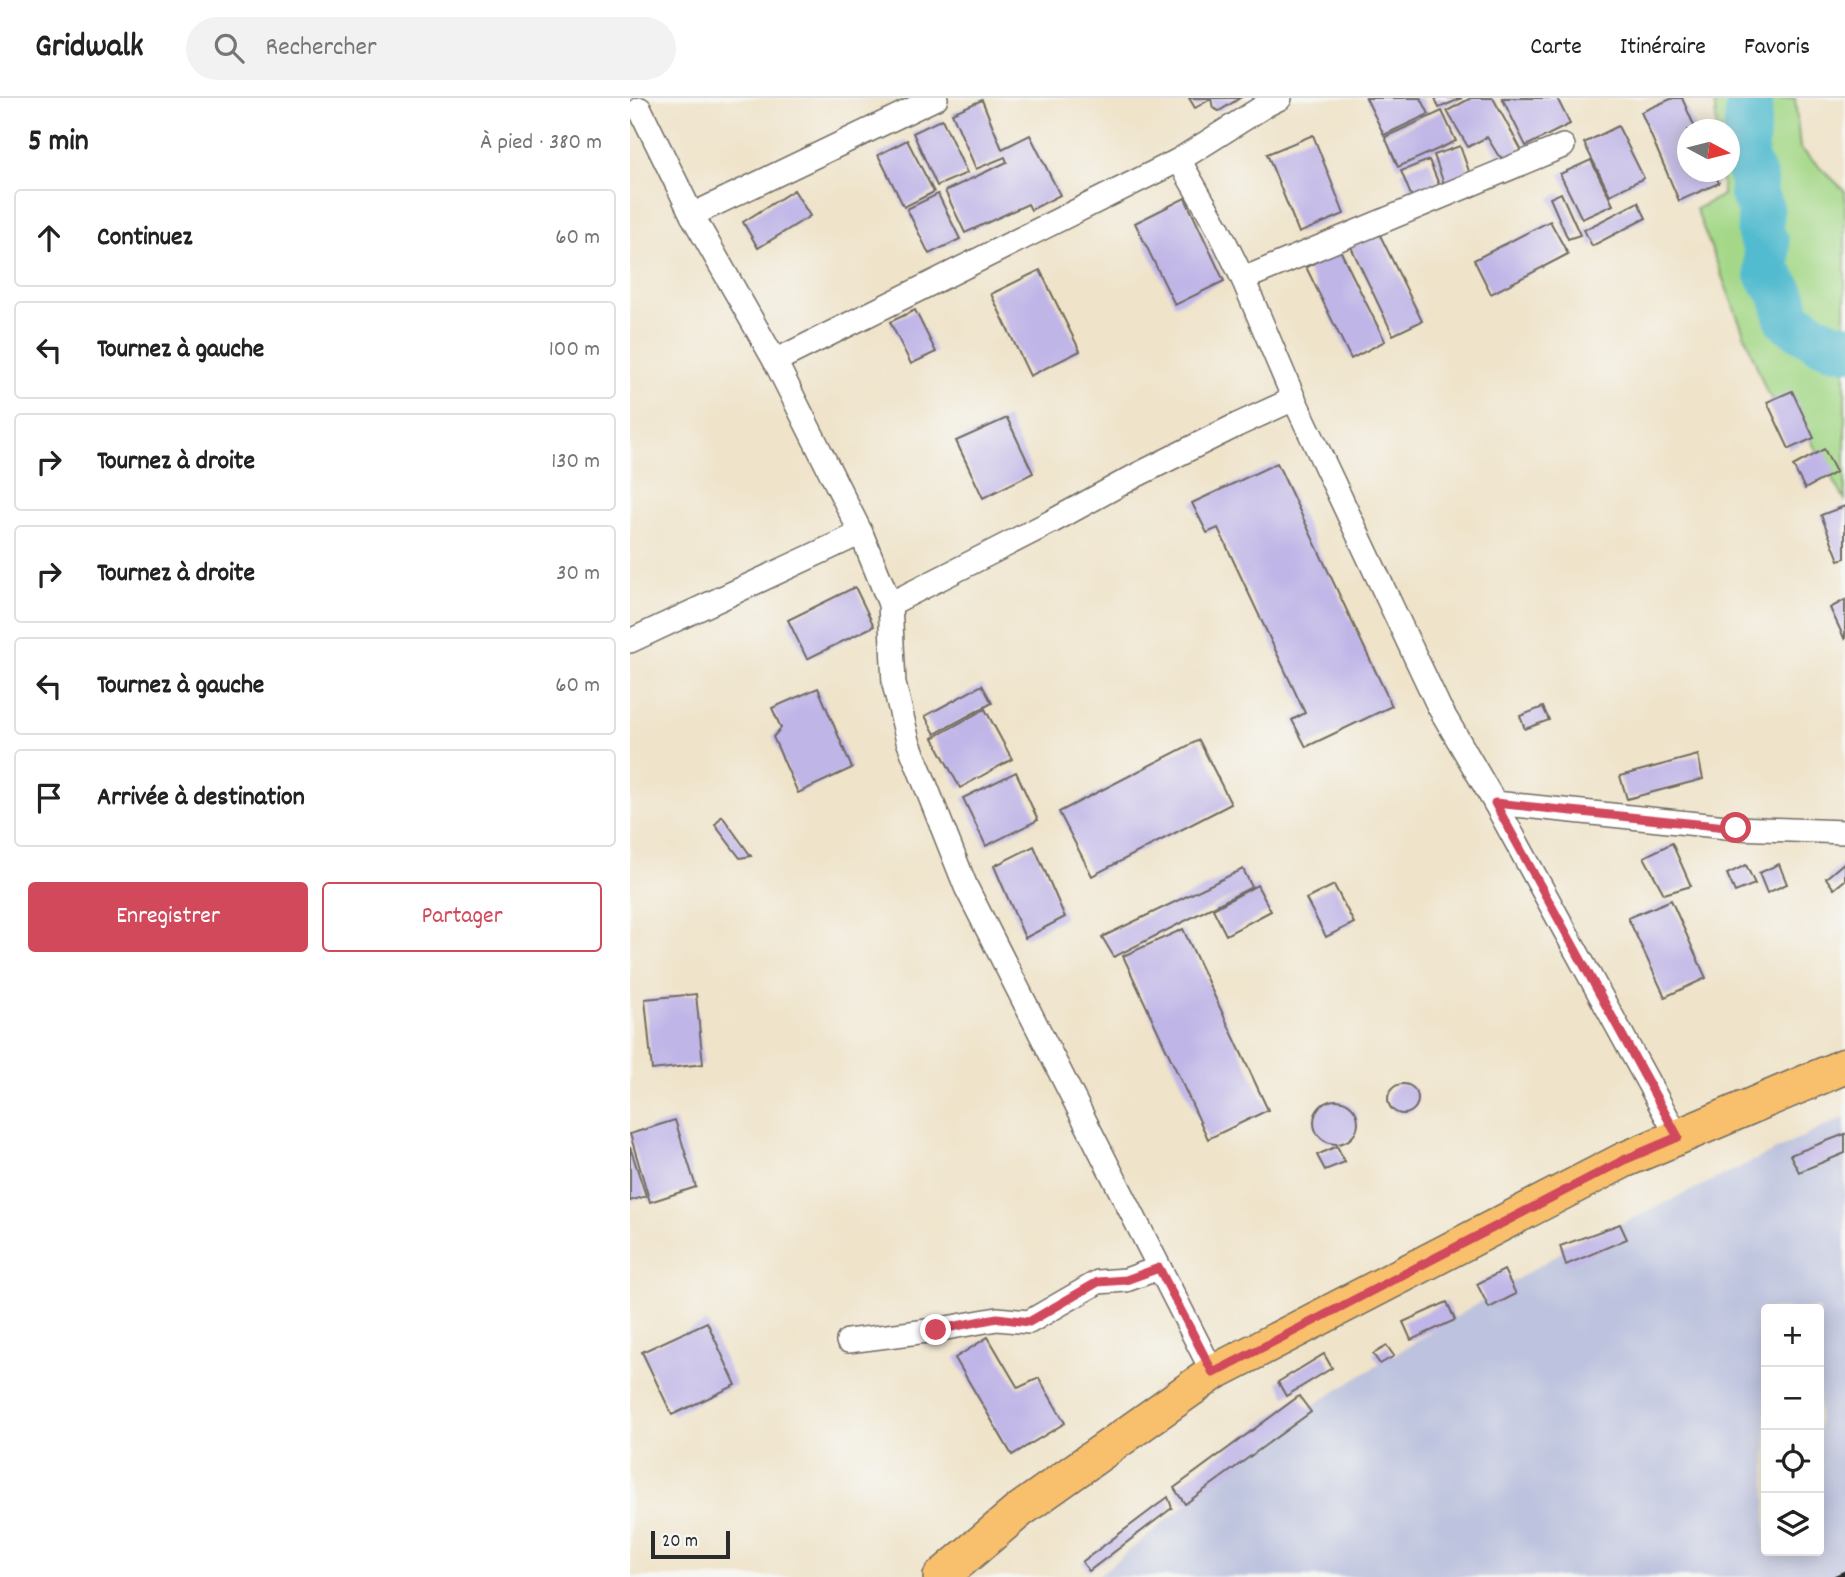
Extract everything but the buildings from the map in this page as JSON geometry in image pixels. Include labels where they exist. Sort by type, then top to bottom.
[{"type":"main road","points":[[941,1577],[1020,1510],[1213,1373],[1624,1160],[1845,1066]]},
{"type":"street","points":[[692,215],[936,98]]},
{"type":"street","points":[[775,360],[1179,160],[1280,98]]},
{"type":"street","points":[[635,107],[692,215],[775,360],[861,533],[890,604],[894,684],[908,741],[966,887],[1213,1373]]},
{"type":"street","points":[[1243,279],[1563,146]]},
{"type":"street","points":[[1179,160],[1243,279],[1294,399],[1439,707],[1495,803],[1678,1137]]},
{"type":"street","points":[[890,604],[1137,475],[1294,399]]},
{"type":"street","points":[[630,641],[861,533]]},
{"type":"street","points":[[1495,803],[1736,828],[1845,832]]},
{"type":"street","points":[[848,1341],[936,1330],[997,1318],[1029,1322],[1098,1282],[1126,1280],[1159,1268]]},
{"type":"shaded area","points":[[1845,1117],[1845,1573],[1836,1577],[1096,1577],[1302,1412],[1558,1254]]},
{"type":"green space","points":[[1714,98],[1795,98],[1800,148],[1845,191],[1845,500],[1809,437],[1767,393],[1696,209],[1723,195],[1722,182],[1740,182],[1740,119],[1716,119]]},
{"type":"waterway","points":[[1750,98],[1744,159],[1754,179],[1753,193],[1761,210],[1760,233],[1766,243],[1768,273],[1785,302],[1789,320],[1820,340],[1845,347]]},
{"type":"railway","points":[[1836,1577],[1845,1573]]},
{"type":"route","points":[[936,1330],[997,1318],[1029,1322],[1098,1282],[1126,1280],[1159,1268],[1213,1373],[1624,1160],[1678,1137],[1495,803],[1736,828]]}]
